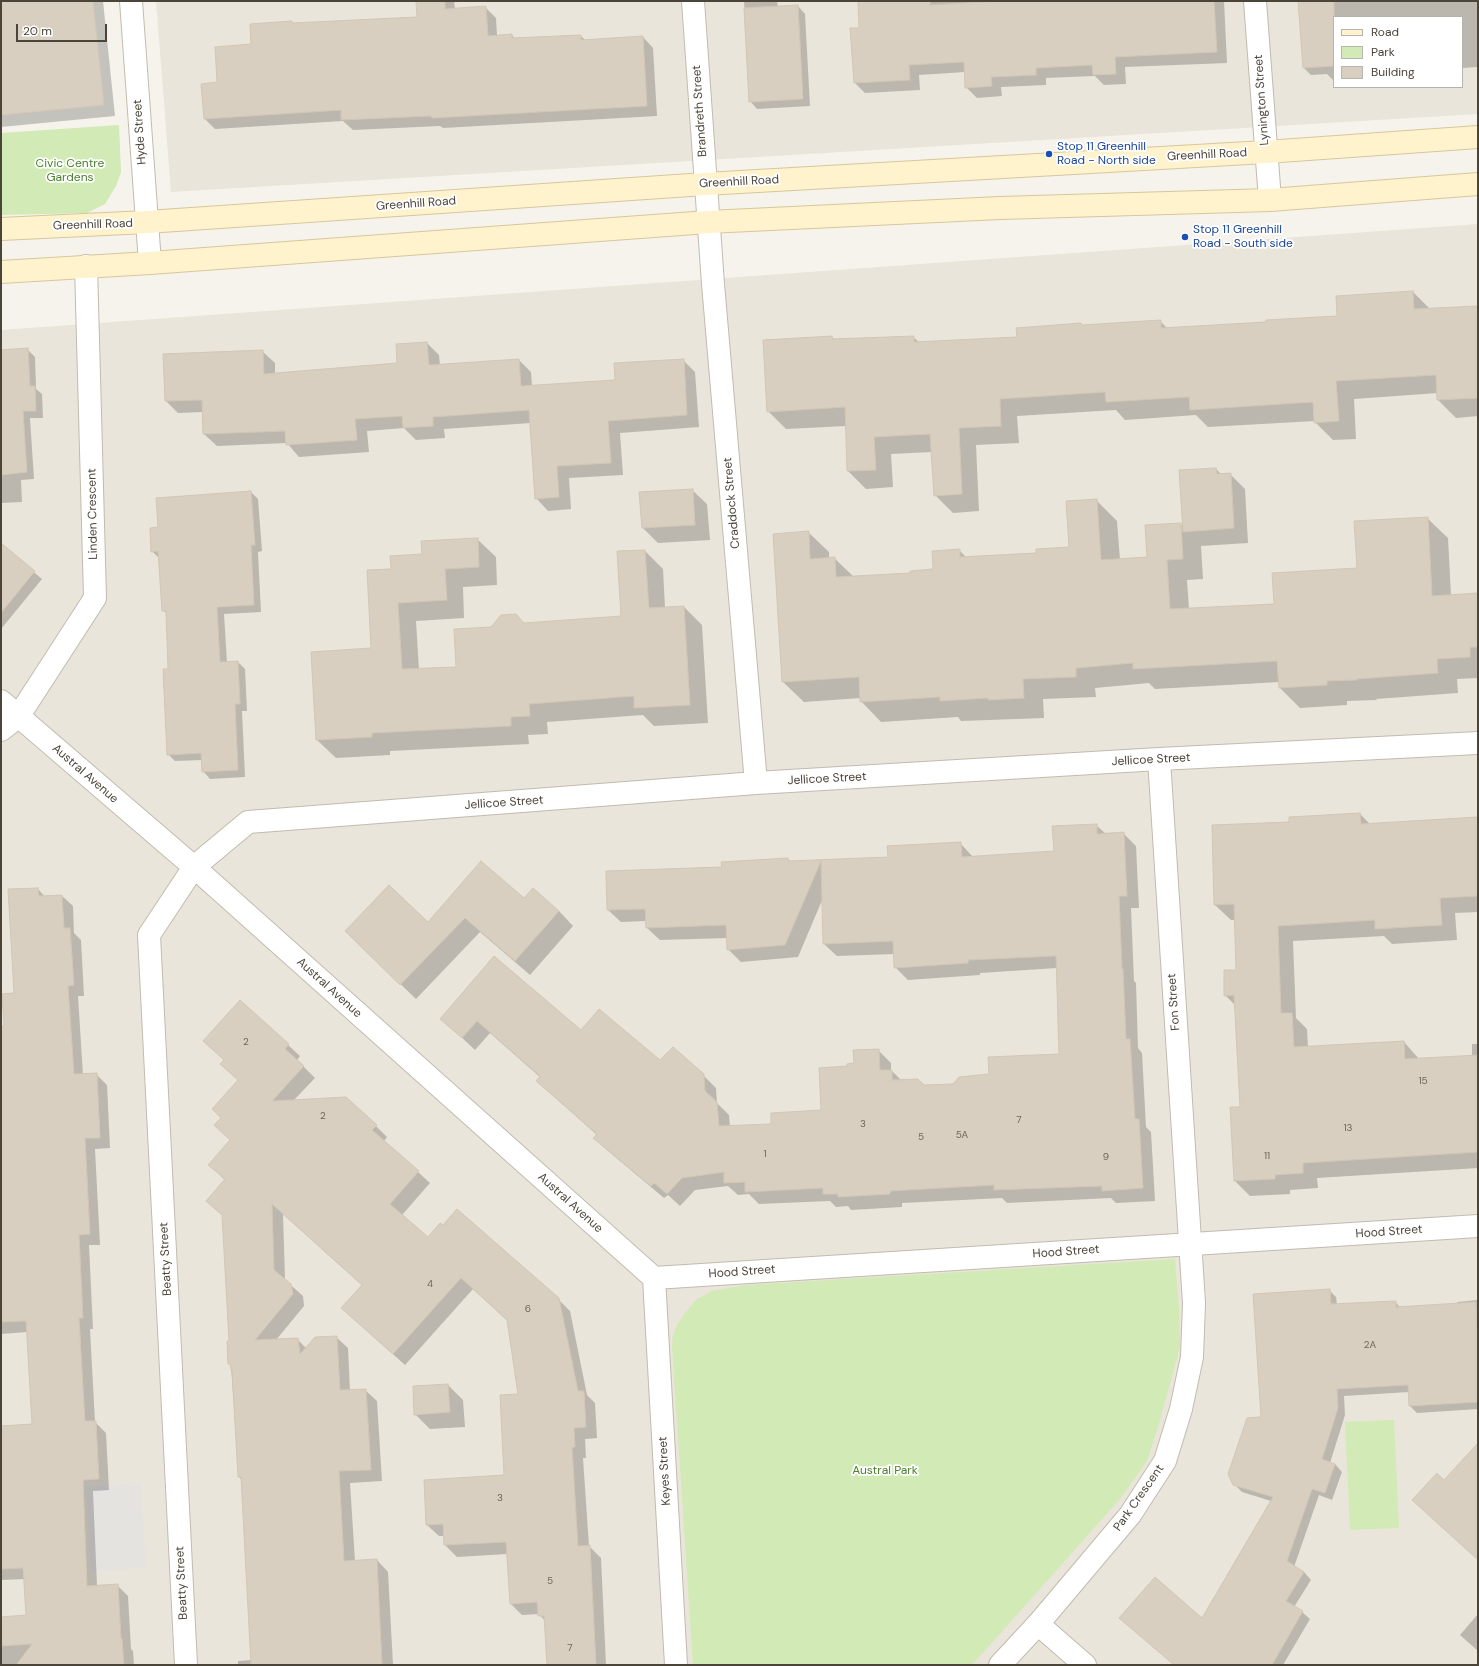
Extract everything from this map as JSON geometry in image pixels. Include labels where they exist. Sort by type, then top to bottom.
[{"type":"main road","name":"Greenhill Road","points":[[1,229],[147,222],[705,184],[1266,152],[1478,137]]},
{"type":"main road","points":[[1,272],[150,263],[708,222],[1000,208],[1270,200],[1478,184]]},
{"type":"street","name":"Hyde Street","points":[[131,1],[150,263]]},
{"type":"street","name":"Brandreth Street","points":[[693,1],[708,222]]},
{"type":"street","name":"Lynington Street","points":[[1256,1],[1270,200]]},
{"type":"street","name":"Craddock Street","points":[[708,222],[756,783]]},
{"type":"street","name":"Linden Crescent","points":[[1,730],[18,717],[95,598],[86,266]]},
{"type":"street","name":"Austral Avenue","points":[[1,701],[194,867],[654,1278]]},
{"type":"street","name":"Jellicoe Street","points":[[194,867],[248,822],[756,783],[1159,759],[1478,743]]},
{"type":"street","name":"Fon Street","points":[[1159,759],[1190,1244]]},
{"type":"street","name":"Beatty Street","points":[[186,1665],[149,935],[194,867]]},
{"type":"street","name":"Hood Street","points":[[654,1278],[1478,1226]]},
{"type":"street","name":"Park Crescent","points":[[1000,1665],[1038,1624],[1130,1515],[1165,1461],[1181,1408],[1192,1357],[1194,1302],[1190,1244]]},
{"type":"street","name":"Keyes Street","points":[[654,1278],[676,1665]]},
{"type":"street","points":[[1038,1624],[1085,1665]]},
{"type":"shaded area","points":[[156,1],[1478,1],[1478,114],[171,192]]},
{"type":"shaded area","points":[[1478,224],[1478,1665],[1,1665],[1,330]]},
{"type":"shaded area","points":[[141,1483],[146,1568],[91,1571],[86,1486]]},
{"type":"green space","name":"Civic Centre Gardens","points":[[119,125],[121,172],[116,186],[105,204],[87,213],[1,215],[1,133]]},
{"type":"green space","name":"Austral Park","points":[[1175,1259],[1180,1347],[1159,1424],[1147,1461],[1120,1499],[972,1665],[693,1665],[672,1346],[673,1335],[677,1325],[697,1299],[712,1291],[746,1285]]},
{"type":"green space","points":[[1394,1420],[1399,1528],[1350,1530],[1345,1422]]},
{"type":"building","points":[[1,1],[93,1],[104,105],[1,115]]},
{"type":"building","points":[[416,1],[445,1],[445,9],[486,6],[488,36],[512,34],[512,38],[581,35],[581,40],[643,36],[647,106],[432,118],[431,116],[341,120],[341,110],[204,119],[201,84],[217,82],[215,47],[251,44],[250,24],[292,21],[292,23],[417,17]]},
{"type":"building","points":[[858,1],[930,1],[930,5],[1000,1],[1214,1],[1217,52],[1115,57],[1116,74],[1093,75],[1092,65],[1036,68],[1036,75],[991,77],[992,86],[965,88],[964,62],[909,65],[910,80],[854,83],[850,28],[859,28]]},
{"type":"building","points":[[1298,1],[1334,1],[1333,66],[1303,68]]},
{"type":"building","points":[[798,5],[803,99],[749,102],[744,8]]},
{"type":"building","points":[[1413,291],[1414,309],[1478,306],[1478,398],[1437,400],[1436,375],[1336,381],[1339,421],[1314,423],[1313,402],[1190,410],[1189,397],[1106,402],[1105,392],[1000,399],[1001,426],[959,428],[962,494],[934,496],[930,434],[874,437],[876,470],[847,471],[845,407],[767,412],[763,340],[832,336],[833,339],[914,336],[914,342],[1017,337],[1016,328],[1081,323],[1082,325],[1161,320],[1161,328],[1266,322],[1266,320],[1337,316],[1336,296]]},
{"type":"building","points":[[427,342],[429,365],[519,359],[521,386],[615,380],[614,363],[684,359],[687,415],[608,421],[611,463],[557,466],[559,497],[535,499],[529,410],[433,417],[433,426],[403,428],[402,416],[355,419],[357,440],[286,445],[285,431],[203,434],[202,400],[165,401],[163,354],[263,350],[264,374],[397,363],[396,344]]},
{"type":"building","points":[[28,348],[30,386],[35,386],[36,411],[23,411],[27,472],[1,475],[1,350]]},
{"type":"building","points":[[1216,468],[1217,474],[1231,473],[1234,528],[1183,532],[1179,470]]},
{"type":"building","points":[[693,489],[695,525],[642,528],[639,492]]},
{"type":"building","points":[[251,491],[255,545],[251,545],[254,605],[217,607],[220,662],[238,661],[240,704],[235,704],[238,770],[202,772],[201,753],[167,755],[163,669],[168,669],[166,611],[162,611],[158,551],[151,552],[150,528],[158,527],[156,498]]},
{"type":"building","points":[[1097,499],[1101,560],[1147,557],[1145,525],[1181,523],[1183,559],[1167,560],[1170,609],[1274,604],[1272,573],[1357,568],[1354,521],[1428,517],[1432,596],[1478,593],[1478,647],[1470,647],[1470,657],[1437,659],[1438,673],[1327,681],[1327,685],[1279,688],[1277,661],[1133,669],[1133,663],[1076,668],[1076,677],[1023,679],[1024,698],[988,700],[988,698],[940,701],[940,697],[860,702],[859,677],[782,682],[773,534],[809,531],[810,559],[835,557],[836,577],[910,573],[910,571],[933,569],[932,551],[960,549],[960,557],[1036,553],[1036,549],[1069,547],[1066,501]]},
{"type":"building","points":[[478,538],[479,567],[445,569],[447,600],[398,603],[402,669],[456,667],[454,629],[491,627],[501,615],[516,614],[524,623],[621,616],[617,551],[645,550],[649,608],[684,606],[690,705],[634,708],[634,696],[529,704],[530,716],[511,717],[511,726],[372,733],[372,737],[316,740],[311,652],[371,648],[367,570],[391,569],[390,556],[422,554],[421,541]]},
{"type":"building","points":[[1,543],[35,571],[1,613]]},
{"type":"building","points":[[1360,813],[1361,824],[1478,817],[1478,896],[1440,898],[1442,925],[1375,929],[1375,920],[1278,926],[1281,1013],[1292,1013],[1294,1047],[1404,1041],[1405,1059],[1478,1055],[1478,1152],[1303,1163],[1303,1173],[1275,1175],[1275,1179],[1234,1181],[1230,1107],[1240,1107],[1234,995],[1224,996],[1224,970],[1236,970],[1234,904],[1214,905],[1212,825],[1289,822],[1289,817]]},
{"type":"building","points":[[1097,824],[1097,834],[1124,832],[1127,896],[1119,896],[1122,969],[1126,1039],[1130,1039],[1135,1119],[1139,1119],[1143,1188],[1102,1191],[1102,1186],[994,1190],[994,1185],[890,1191],[890,1194],[838,1197],[838,1194],[823,1194],[823,1188],[745,1192],[745,1182],[724,1183],[724,1172],[682,1178],[667,1194],[654,1183],[651,1186],[593,1138],[597,1134],[536,1081],[540,1076],[477,1021],[462,1038],[440,1019],[494,956],[581,1030],[599,1009],[660,1060],[673,1047],[704,1074],[705,1091],[717,1102],[719,1126],[771,1124],[771,1113],[821,1110],[819,1068],[847,1066],[847,1064],[854,1063],[853,1050],[879,1049],[880,1070],[892,1070],[892,1080],[918,1079],[924,1085],[953,1084],[959,1077],[989,1074],[988,1057],[1059,1054],[1056,956],[968,960],[968,963],[894,968],[893,941],[823,944],[821,861],[785,945],[727,950],[726,925],[646,928],[645,909],[607,910],[606,871],[722,867],[721,862],[788,858],[789,861],[888,857],[887,846],[961,842],[962,857],[1054,851],[1052,826]]},
{"type":"building","points":[[481,861],[524,898],[533,888],[559,911],[515,961],[465,918],[400,985],[345,931],[389,885],[428,922]]},
{"type":"building","points":[[38,888],[39,896],[62,895],[64,928],[70,928],[74,985],[68,986],[74,1074],[97,1073],[100,1138],[85,1138],[90,1234],[79,1235],[83,1318],[79,1318],[85,1421],[96,1421],[99,1479],[83,1480],[87,1586],[118,1584],[124,1665],[16,1665],[32,1644],[1,1646],[1,1617],[26,1615],[23,1568],[1,1569],[1,1426],[32,1424],[26,1321],[1,1322],[1,1027],[4,1026],[2,994],[14,993],[8,889]]},
{"type":"building","points":[[240,1000],[289,1044],[285,1049],[304,1066],[272,1101],[346,1097],[377,1125],[372,1130],[419,1171],[390,1204],[428,1237],[440,1223],[443,1225],[457,1209],[559,1298],[578,1391],[584,1391],[586,1427],[574,1428],[575,1447],[572,1447],[578,1546],[590,1545],[596,1665],[547,1665],[544,1616],[538,1616],[537,1602],[510,1604],[506,1542],[444,1545],[443,1524],[426,1525],[424,1480],[504,1475],[500,1395],[518,1394],[507,1320],[461,1278],[393,1354],[341,1308],[362,1285],[272,1204],[274,1270],[291,1284],[293,1294],[255,1340],[298,1338],[300,1354],[315,1337],[337,1336],[340,1390],[366,1389],[371,1470],[339,1471],[344,1561],[377,1559],[382,1665],[251,1665],[241,1477],[238,1477],[232,1369],[231,1370],[230,1364],[228,1364],[227,1341],[229,1341],[222,1215],[206,1201],[225,1179],[208,1165],[230,1140],[214,1125],[221,1118],[212,1109],[238,1080],[220,1064],[224,1060],[203,1041]]},
{"type":"building","points":[[1330,1289],[1331,1304],[1396,1301],[1396,1307],[1476,1302],[1478,1402],[1409,1406],[1408,1385],[1337,1389],[1338,1408],[1322,1459],[1335,1464],[1325,1493],[1312,1489],[1287,1561],[1304,1572],[1286,1601],[1303,1611],[1272,1665],[1174,1665],[1119,1618],[1155,1577],[1202,1618],[1273,1497],[1233,1485],[1228,1474],[1247,1418],[1261,1417],[1253,1294]]},
{"type":"building","points":[[448,1384],[450,1412],[414,1415],[413,1386]]},
{"type":"building","points":[[1478,1443],[1478,1560],[1412,1500],[1437,1473],[1444,1480]]},
{"type":"place","name":"Stop 11 Greenhill Road - North side","points":[[1049,154]]},
{"type":"place","name":"Stop 11 Greenhill Road - South side","points":[[1185,237]]}]
